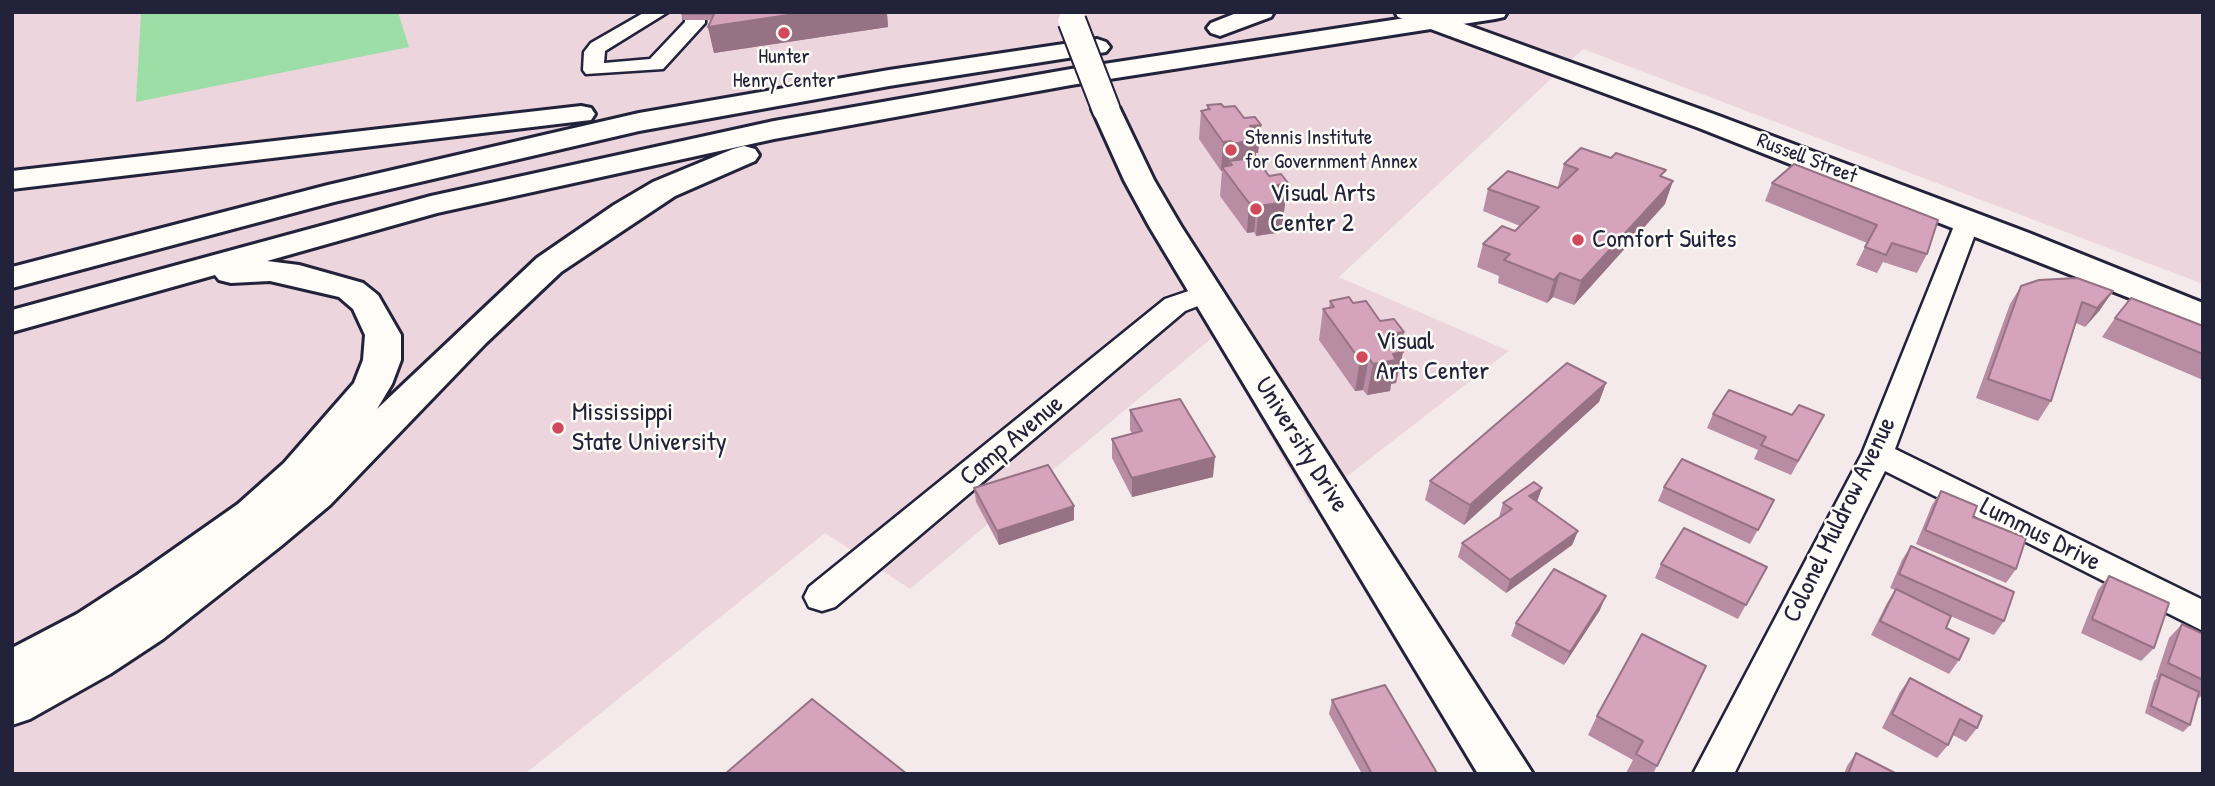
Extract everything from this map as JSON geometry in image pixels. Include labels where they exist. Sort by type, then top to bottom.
[{"type":"main road","points":[[12,321],[430,205],[774,130],[1421,17],[1495,12]]},
{"type":"main road","points":[[12,278],[132,244],[495,154],[664,117],[889,78],[1220,28],[1273,15]]},
{"type":"main road","name":"University Drive","points":[[1071,16],[1106,109],[1149,199],[1507,774]]},
{"type":"main road","name":"Russell Street","points":[[1421,17],[1968,221],[2203,316]]},
{"type":"main road","points":[[12,180],[889,78]]},
{"type":"main road","points":[[12,704],[93,660],[213,579],[315,494],[513,296],[549,265],[625,212],[701,172],[777,144],[846,123],[971,95]]},
{"type":"main road","points":[[12,671],[94,627],[253,515],[299,472],[358,407],[382,360],[383,335],[371,310],[351,290],[328,281],[270,271],[241,272],[91,297]]},
{"type":"street","points":[[659,12],[598,47],[594,52],[593,70],[656,65],[695,23],[695,12]]},
{"type":"street","name":"Colonel Muldrow Avenue","points":[[1713,774],[1878,454],[1968,221]]},
{"type":"street","name":"Camp Avenue","points":[[822,597],[1175,305],[1206,293]]},
{"type":"street","name":"Lummus Drive","points":[[1878,454],[2203,617]]},
{"type":"shaded area","name":"Mississippi State University","points":[[12,12],[2203,12],[2203,284],[1583,49],[1339,277],[1509,351],[1310,505],[1213,337],[910,589],[825,533],[525,774],[12,774]]},
{"type":"green space","points":[[141,12],[398,12],[409,47],[136,102]]},
{"type":"building","points":[[689,12],[715,12],[682,14]]},
{"type":"building","points":[[715,12],[808,12],[708,27]]},
{"type":"building","points":[[1221,104],[1224,107],[1235,106],[1244,118],[1255,117],[1261,125],[1250,126],[1258,138],[1234,144],[1231,141],[1223,142],[1201,111],[1210,109],[1207,105]]},
{"type":"building","name":"Comfort Suites","points":[[1581,148],[1611,158],[1616,153],[1666,170],[1660,176],[1673,181],[1581,281],[1560,273],[1554,280],[1504,260],[1510,254],[1483,244],[1502,226],[1515,231],[1539,207],[1488,189],[1508,171],[1558,188],[1578,169],[1564,164]]},
{"type":"building","points":[[1245,159],[1248,163],[1259,162],[1269,176],[1281,174],[1288,183],[1277,185],[1285,198],[1277,199],[1279,203],[1259,206],[1257,202],[1249,203],[1222,167],[1232,165],[1229,161]]},
{"type":"building","points":[[1794,164],[1938,220],[1927,254],[1892,243],[1886,255],[1865,247],[1877,225],[1772,183]]},
{"type":"building","points":[[2077,278],[2113,291],[2097,308],[2082,302],[2051,401],[1988,379],[2021,286],[2039,280]]},
{"type":"building","points":[[1349,297],[1353,303],[1366,301],[1380,321],[1394,319],[1404,332],[1391,334],[1403,352],[1393,354],[1396,360],[1373,364],[1369,358],[1360,360],[1323,309],[1334,307],[1330,301]]},
{"type":"building","points":[[2131,298],[2203,326],[2203,354],[2115,318]]},
{"type":"building","points":[[1567,363],[1606,383],[1470,505],[1430,481]]},
{"type":"building","points":[[1729,390],[1792,415],[1799,405],[1824,415],[1798,461],[1761,445],[1766,437],[1713,414]]},
{"type":"building","points":[[1180,399],[1215,457],[1132,478],[1112,439],[1142,431],[1130,410]]},
{"type":"building","points":[[1682,459],[1774,500],[1758,530],[1664,487]]},
{"type":"building","points":[[1048,465],[1074,506],[997,531],[974,488]]},
{"type":"building","points":[[1534,482],[1542,488],[1529,496],[1578,531],[1510,580],[1462,543],[1512,509],[1503,503]]},
{"type":"building","points":[[1941,491],[1977,506],[1973,517],[2026,538],[2016,569],[1925,530]]},
{"type":"building","points":[[1684,528],[1767,567],[1746,605],[1661,564]]},
{"type":"building","points":[[1911,546],[2014,592],[2004,621],[1899,574]]},
{"type":"building","points":[[1554,569],[1606,596],[1570,652],[1516,623]]},
{"type":"building","points":[[2109,576],[2169,603],[2154,648],[2092,619]]},
{"type":"building","points":[[1896,589],[1951,616],[1946,628],[1969,639],[1959,660],[1880,621]]},
{"type":"building","points":[[2182,624],[2203,634],[2203,680],[2168,663]]},
{"type":"building","points":[[1642,634],[1706,666],[1657,766],[1636,754],[1643,741],[1597,716]]},
{"type":"building","points":[[2161,674],[2199,692],[2190,725],[2151,706]]},
{"type":"building","points":[[1910,678],[1982,716],[1977,728],[1960,719],[1948,745],[1892,714]]},
{"type":"building","points":[[1385,685],[1437,773],[1372,774],[1332,700]]},
{"type":"building","points":[[812,699],[907,774],[725,774]]},
{"type":"building","points":[[1856,753],[1897,774],[1848,774]]},
{"type":"place","name":"Hunter Henry Center","points":[[784,33]]},
{"type":"place","name":"Stennis Institute for Government Annex","points":[[1231,150]]},
{"type":"place","name":"Visual Arts Center 2","points":[[1256,209]]},
{"type":"place","name":"Comfort Suites","points":[[1578,240]]},
{"type":"place","name":"Visual Arts Center","points":[[1362,357]]},
{"type":"place","name":"Mississippi State University","points":[[558,428]]}]
